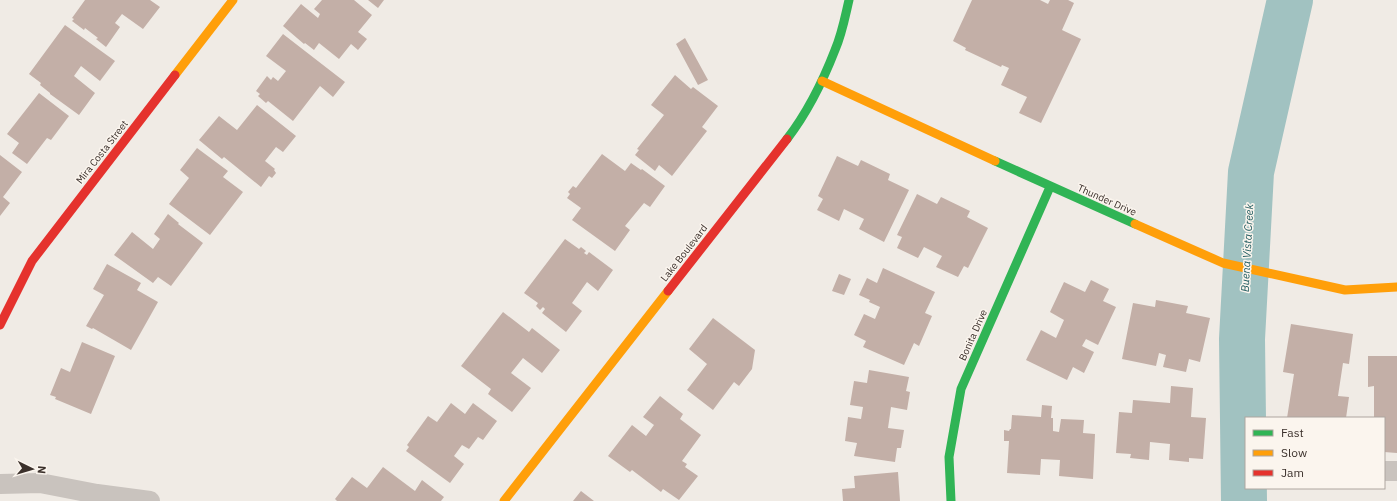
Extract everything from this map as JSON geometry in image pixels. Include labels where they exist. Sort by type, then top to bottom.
[{"type":"street","name":"Mira Costa Street","points":[[0,325],[32,261],[233,0]]},
{"type":"street","name":"Lake Boulevard","points":[[504,501],[795,128],[822,81],[836,49],[849,0]]},
{"type":"street","name":"Thunder Drive","points":[[822,81],[1050,187],[1223,263],[1265,271],[1345,290],[1397,287]]},
{"type":"street","name":"Bonita Drive","points":[[951,501],[949,457],[961,389],[1050,187]]},
{"type":"street","points":[[1385,471],[1397,471]]},
{"type":"street","points":[[0,484],[40,483],[97,494],[150,501]]},
{"type":"building","points":[[85,0],[150,0],[160,7],[143,29],[122,14],[115,23],[120,27],[106,47],[96,39],[98,38],[85,28],[84,30],[72,21],[74,19],[72,18]]},
{"type":"building","points":[[322,0],[354,0],[372,15],[358,32],[367,39],[358,50],[351,44],[339,59],[319,43],[314,50],[305,43],[304,44],[283,26],[301,4],[318,18],[320,14],[314,9]]},
{"type":"building","points":[[368,0],[384,0],[378,8]]},
{"type":"building","points":[[972,0],[1040,0],[1048,4],[1050,0],[1068,0],[1074,3],[1062,30],[1081,39],[1041,123],[1019,113],[1027,97],[1001,85],[1009,68],[1002,65],[1001,67],[965,50],[966,48],[953,41]]},
{"type":"building","points":[[65,25],[115,61],[100,81],[81,66],[74,76],[95,93],[79,115],[50,94],[40,85],[41,83],[29,74]]},
{"type":"building","points":[[283,34],[345,82],[333,97],[320,86],[293,121],[268,101],[266,103],[258,96],[260,94],[256,91],[267,76],[271,80],[273,77],[278,81],[286,71],[266,56]]},
{"type":"building","points":[[685,38],[708,80],[698,85],[676,44]]},
{"type":"building","points":[[675,75],[691,89],[693,87],[718,106],[702,127],[707,131],[672,176],[659,165],[655,171],[635,155],[639,150],[637,149],[664,115],[651,105]]},
{"type":"building","points":[[39,93],[69,116],[51,140],[47,138],[27,164],[12,153],[19,143],[7,134]]},
{"type":"building","points":[[257,105],[296,136],[283,152],[276,147],[265,161],[275,169],[274,170],[276,173],[272,178],[269,176],[261,187],[224,157],[222,159],[199,140],[219,116],[237,130]]},
{"type":"building","points":[[197,148],[228,171],[223,177],[243,192],[210,235],[169,204],[189,178],[180,170]]},
{"type":"building","points":[[602,154],[625,171],[631,163],[665,186],[650,207],[644,203],[625,226],[630,230],[615,251],[572,220],[581,208],[567,198],[570,194],[568,192],[573,186],[576,188]]},
{"type":"building","points":[[0,155],[22,172],[3,197],[10,203],[0,216]]},
{"type":"building","points":[[837,156],[858,166],[861,160],[890,174],[888,180],[909,190],[884,242],[859,229],[864,219],[844,209],[839,221],[817,210],[823,199],[818,196]]},
{"type":"building","points":[[917,194],[937,204],[941,197],[970,211],[967,217],[988,228],[968,268],[964,266],[958,277],[936,267],[942,256],[924,247],[918,258],[897,248],[902,237],[897,235]]},
{"type":"building","points":[[168,214],[179,223],[178,224],[203,243],[171,286],[158,277],[153,283],[114,255],[132,232],[153,249],[160,239],[154,234]]},
{"type":"building","points":[[565,239],[579,249],[581,247],[586,251],[584,253],[587,255],[589,252],[613,270],[598,291],[587,282],[572,303],[582,311],[566,332],[542,313],[545,309],[543,307],[540,310],[536,306],[538,303],[524,293]]},
{"type":"building","points":[[107,264],[141,283],[137,290],[158,302],[131,350],[93,328],[92,329],[86,326],[104,295],[93,289]]},
{"type":"building","points":[[883,268],[935,292],[925,313],[932,316],[919,346],[914,343],[904,365],[863,347],[866,341],[854,335],[864,314],[875,319],[880,307],[859,295],[867,278],[877,283]]},
{"type":"building","points":[[839,274],[851,279],[844,295],[832,291]]},
{"type":"building","points":[[1091,280],[1109,289],[1103,301],[1116,307],[1098,345],[1086,339],[1082,346],[1094,352],[1084,373],[1073,367],[1067,380],[1026,360],[1041,330],[1056,338],[1064,320],[1050,312],[1064,282],[1085,292]]},
{"type":"building","points":[[1156,300],[1188,306],[1186,313],[1210,318],[1200,362],[1189,359],[1186,372],[1163,367],[1166,355],[1159,353],[1156,366],[1122,359],[1133,303],[1155,307]]},
{"type":"building","points":[[503,312],[529,332],[532,328],[560,350],[542,373],[523,358],[511,373],[531,388],[512,412],[488,394],[491,389],[461,366]]},
{"type":"building","points":[[713,318],[755,350],[752,369],[739,386],[734,382],[713,410],[687,390],[707,364],[689,349]]},
{"type":"building","points":[[1291,324],[1353,334],[1349,364],[1343,363],[1338,396],[1349,397],[1346,417],[1287,417],[1294,374],[1283,372]]},
{"type":"building","points":[[82,342],[115,356],[91,414],[55,399],[56,397],[50,395],[61,368],[70,372]]},
{"type":"building","points":[[1368,356],[1397,356],[1397,453],[1385,452],[1385,417],[1374,417],[1374,386],[1368,387]]},
{"type":"building","points":[[869,370],[909,377],[906,391],[910,392],[907,410],[891,407],[888,428],[904,430],[901,448],[897,448],[895,462],[854,456],[857,443],[845,441],[848,417],[861,419],[863,407],[850,405],[854,381],[867,383]]},
{"type":"building","points":[[1171,386],[1193,388],[1191,417],[1206,418],[1203,459],[1189,458],[1189,462],[1169,460],[1170,444],[1150,442],[1149,460],[1130,458],[1131,454],[1116,453],[1119,412],[1132,413],[1133,400],[1170,403]]},
{"type":"building","points":[[660,396],[683,414],[680,419],[701,435],[682,461],[687,464],[685,467],[698,476],[679,500],[663,489],[661,492],[632,470],[630,472],[608,456],[632,425],[646,436],[654,425],[643,417]]},
{"type":"building","points":[[451,403],[465,414],[473,403],[497,421],[483,440],[478,437],[469,449],[462,445],[454,456],[464,464],[450,483],[406,451],[409,447],[407,445],[428,416],[437,422]]},
{"type":"building","points":[[1042,405],[1052,406],[1051,418],[1053,418],[1053,431],[1059,432],[1061,419],[1084,420],[1083,433],[1095,434],[1093,479],[1059,476],[1060,460],[1041,459],[1040,475],[1007,473],[1009,441],[1004,441],[1004,430],[1009,431],[1011,429],[1012,415],[1041,417]]},
{"type":"building","points":[[383,467],[415,491],[422,480],[444,497],[441,501],[337,501],[335,499],[352,477],[367,488]]},
{"type":"building","points":[[898,472],[900,501],[843,501],[842,489],[855,488],[854,476]]},
{"type":"building","points":[[581,491],[594,501],[573,501]]},
{"type":"waterway","name":"Buena Vista Creek","points":[[1244,501],[1242,339],[1251,172],[1290,0]]},
{"type":"traffic: fast","points":[[787,139],[808,108],[830,62],[840,38],[849,0]]},
{"type":"traffic: fast","points":[[995,161],[1135,224]]},
{"type":"traffic: fast","points":[[951,501],[949,457],[961,389],[1050,187]]},
{"type":"traffic: slow","points":[[175,75],[233,0]]},
{"type":"traffic: slow","points":[[822,81],[995,161]]},
{"type":"traffic: slow","points":[[1135,224],[1223,263],[1345,290],[1397,287]]},
{"type":"traffic: slow","points":[[504,501],[668,291]]},
{"type":"traffic: jam","points":[[0,325],[32,261],[175,75]]},
{"type":"traffic: jam","points":[[668,291],[787,139]]}]
